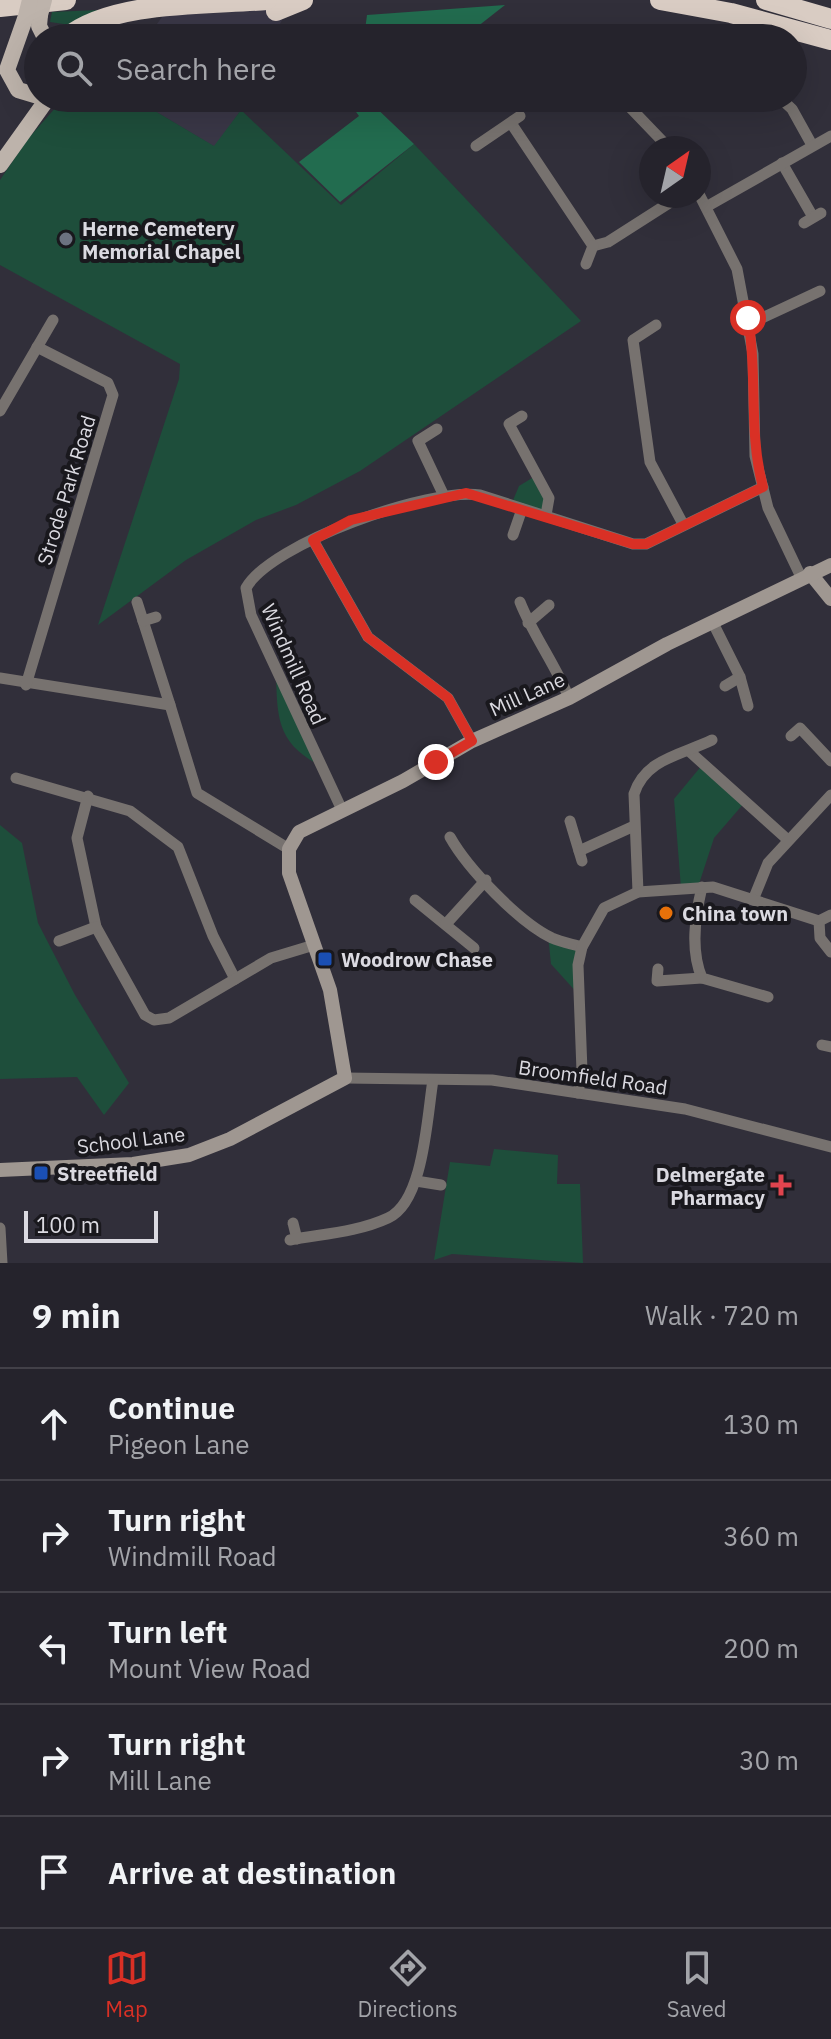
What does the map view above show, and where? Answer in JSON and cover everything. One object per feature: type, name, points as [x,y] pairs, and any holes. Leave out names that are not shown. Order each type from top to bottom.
[{"type":"highway","points":[[0,7],[66,0]]},
{"type":"highway","points":[[90,24],[125,12],[272,6],[303,0]]},
{"type":"highway","points":[[660,0],[776,24]]},
{"type":"highway","points":[[766,0],[831,19]]},
{"type":"highway","points":[[807,33],[831,40]]},
{"type":"main road","points":[[24,27],[8,55],[7,70],[24,90]]},
{"type":"main road","points":[[23,131],[24,112]]},
{"type":"main road","points":[[0,165],[37,112]]},
{"type":"street","points":[[0,82],[24,91]]},
{"type":"street","points":[[634,112],[657,136]]},
{"type":"street","points":[[794,112],[812,145]]},
{"type":"street","points":[[476,146],[516,120],[593,246]]},
{"type":"street","points":[[711,204],[831,136]]},
{"type":"street","points":[[782,163],[813,218]]},
{"type":"street","points":[[593,246],[608,242],[661,208]]},
{"type":"street","points":[[707,208],[729,249],[749,324],[753,354],[755,456],[777,531],[806,575],[831,599]]},
{"type":"street","points":[[586,264],[593,246]]},
{"type":"street","points":[[749,324],[820,291]]},
{"type":"street","points":[[0,411],[53,320]]},
{"type":"street","points":[[656,325],[633,340],[645,442],[650,462],[683,524]]},
{"type":"street","name":"Strode Park Road","points":[[26,685],[113,395],[108,383],[37,347]]},
{"type":"street","points":[[522,416],[509,424],[549,498],[546,515]]},
{"type":"street","points":[[437,429],[418,441],[444,496]]},
{"type":"street","name":"Windmill Road","points":[[342,810],[245,598],[251,579],[260,571],[351,520],[444,496],[466,493],[633,544],[646,544],[763,487]]},
{"type":"street","points":[[513,535],[522,509]]},
{"type":"street","points":[[313,540],[368,637],[448,698],[472,741]]},
{"type":"street","name":"Mill Lane","points":[[289,849],[308,825],[472,741],[569,698],[831,565]]},
{"type":"street","points":[[137,602],[197,793],[289,849],[289,873],[330,990],[345,1078]]},
{"type":"street","points":[[520,602],[528,623],[556,665],[569,698]]},
{"type":"street","points":[[528,623],[549,605]]},
{"type":"street","points":[[143,621],[156,617]]},
{"type":"street","points":[[713,623],[740,677],[748,706]]},
{"type":"street","points":[[725,686],[740,677]]},
{"type":"street","points":[[0,678],[26,685],[170,705]]},
{"type":"street","points":[[791,736],[800,728],[831,761]]},
{"type":"street","points":[[638,892],[634,794],[644,772],[712,740]]},
{"type":"street","points":[[689,751],[788,840]]},
{"type":"street","points":[[16,778],[88,796],[130,811],[178,847],[213,936],[235,979]]},
{"type":"street","points":[[753,900],[768,863],[831,795]]},
{"type":"street","points":[[88,796],[77,838],[96,927],[145,1015],[154,1020],[169,1018],[271,958],[314,945]]},
{"type":"street","points":[[570,821],[581,856],[634,826]]},
{"type":"street","points":[[450,837],[461,855],[539,930],[554,939],[582,947]]},
{"type":"street","points":[[446,924],[486,880]]},
{"type":"street","points":[[702,887],[696,929],[696,963],[702,978]]},
{"type":"street","points":[[578,1093],[582,1071],[578,965],[582,947],[604,908],[638,892],[702,887],[819,921],[831,915]]},
{"type":"street","points":[[415,900],[474,948]]},
{"type":"street","points":[[819,921],[820,938],[831,952]]},
{"type":"street","points":[[59,941],[96,927]]},
{"type":"street","points":[[658,969],[657,981],[702,978],[768,997]]},
{"type":"street","name":"Broomfield Road","points":[[345,1078],[391,1076],[492,1080],[685,1109],[831,1147]]},
{"type":"street","name":"School Lane","points":[[0,1170],[133,1164],[189,1155],[230,1139],[345,1078]]},
{"type":"street","points":[[293,1223],[294,1240],[391,1218],[408,1199],[416,1181],[433,1080]]},
{"type":"street","points":[[416,1181],[441,1185]]},
{"type":"street","points":[[0,1228],[2,1263]]},
{"type":"shaded area","points":[[264,8],[284,16],[280,24],[157,24],[165,13]]},
{"type":"shaded area","points":[[156,112],[240,112],[215,147]]},
{"type":"green space","points":[[505,5],[481,24],[366,24],[367,15]]},
{"type":"green space","points":[[99,10],[72,24],[50,22],[52,12]]},
{"type":"green space","points":[[52,112],[157,112],[214,146],[240,112],[243,112],[341,205],[414,144],[581,321],[360,471],[296,505],[256,520],[186,560],[98,625],[179,379],[180,364],[0,265],[0,180],[27,140]]},
{"type":"green space","points":[[356,112],[381,112],[414,144],[340,202],[299,162],[359,116]]},
{"type":"green space","points":[[537,475],[549,498],[546,515],[511,505],[519,486]]},
{"type":"green space","points":[[276,669],[321,766],[295,748],[287,738],[279,715]]},
{"type":"green space","points":[[703,764],[745,802],[714,838],[698,887],[681,888],[674,799]]},
{"type":"green space","points":[[0,825],[22,843],[38,923],[75,995],[129,1083],[104,1115],[77,1077],[0,1079]]},
{"type":"green space","points":[[548,935],[582,947],[579,995],[551,964]]},
{"type":"green space","points":[[494,1149],[558,1155],[557,1184],[580,1184],[583,1263],[452,1254],[434,1260],[450,1162],[490,1166]]},
{"type":"place","name":"Herne Cemetery Memorial Chapel","points":[[66,239]]},
{"type":"place","name":"China town","points":[[666,913]]},
{"type":"place","name":"Woodrow Chase","points":[[325,959]]},
{"type":"place","name":"Streetfield","points":[[41,1173]]},
{"type":"place","name":"Delmergate Pharmacy","points":[[781,1185]]},
{"type":"route","points":[[436,762],[472,741],[456,708],[448,698],[368,637],[313,540],[351,520],[466,493],[633,544],[646,544],[763,487],[755,456],[753,354],[748,318]]}]
